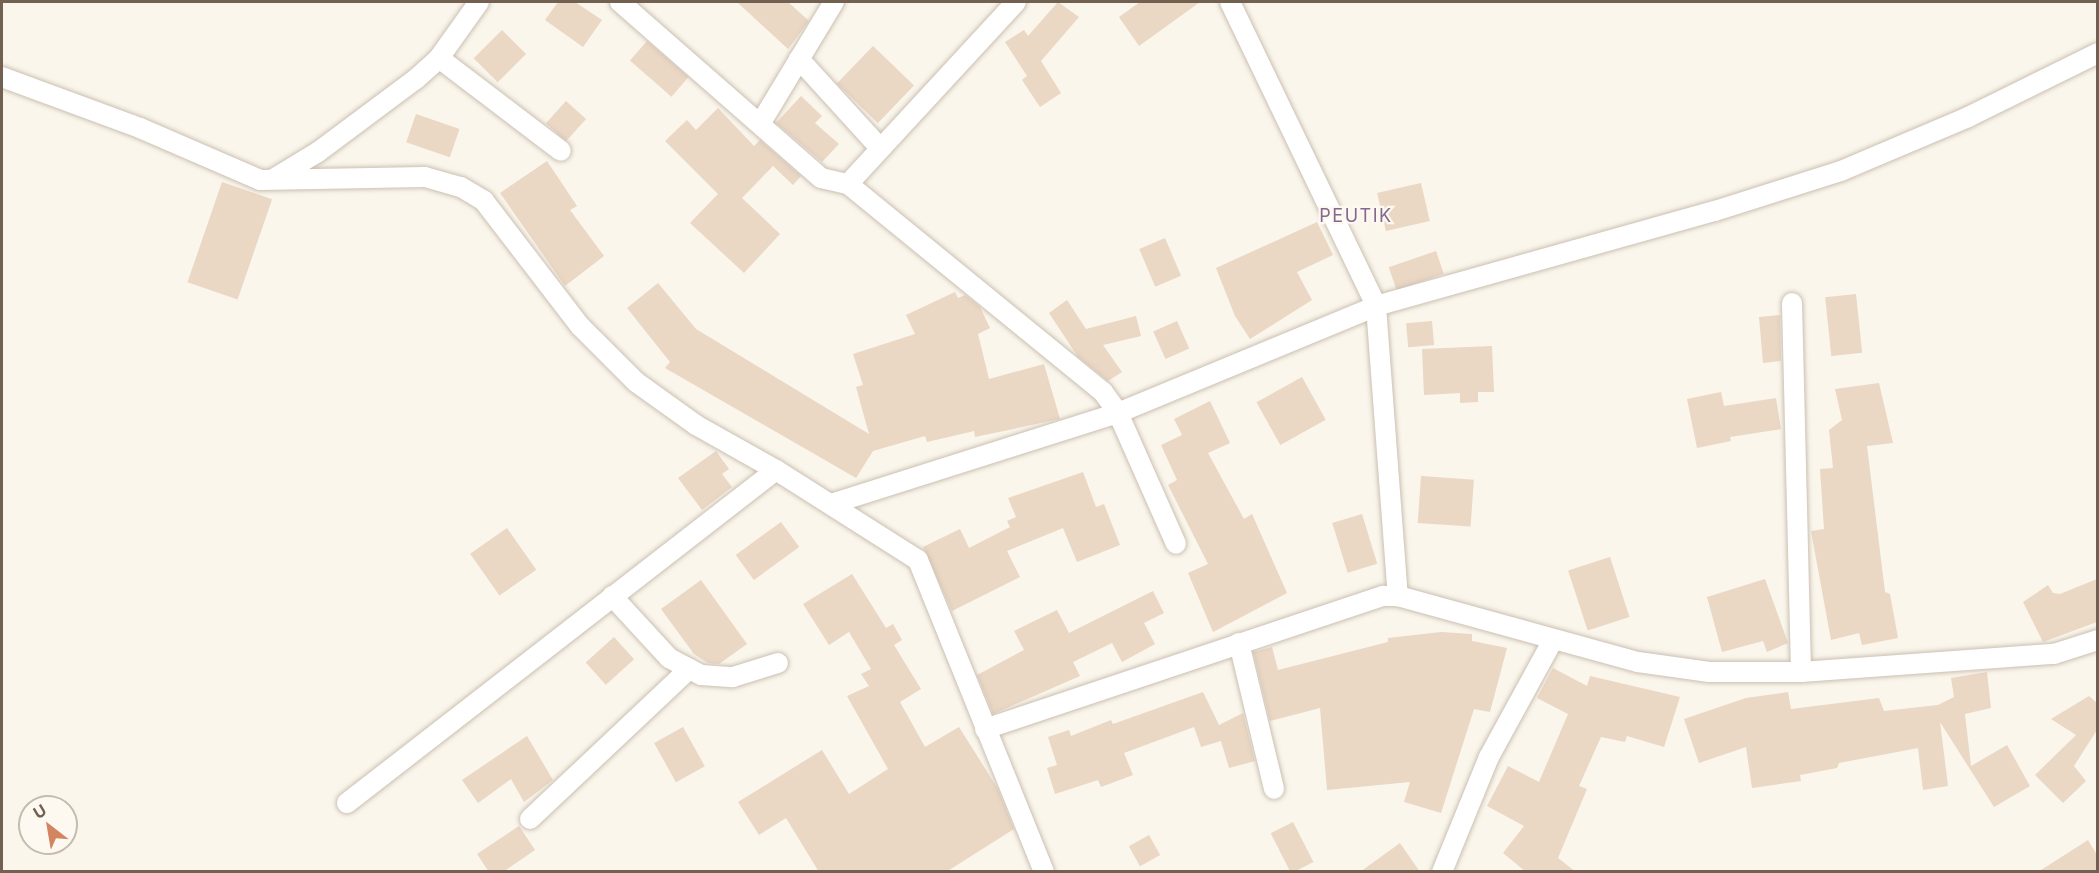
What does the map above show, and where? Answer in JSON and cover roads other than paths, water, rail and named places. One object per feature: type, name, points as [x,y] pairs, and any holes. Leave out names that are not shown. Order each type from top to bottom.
[{"type":"street","points":[[269,180],[365,118],[439,58],[479,2]]},
{"type":"street","points":[[620,2],[821,178],[848,184],[1103,392],[1118,413],[1176,544]]},
{"type":"street","points":[[760,124],[834,2]]},
{"type":"street","points":[[848,184],[1016,2]]},
{"type":"street","points":[[1230,2],[1376,306],[1398,597]]},
{"type":"street","points":[[831,504],[1118,413],[1376,306],[1715,211],[1841,171],[1968,117],[2097,53]]},
{"type":"street","points":[[439,58],[561,151]]},
{"type":"street","points":[[800,59],[880,148]]},
{"type":"street","points":[[2,77],[269,180],[410,176],[446,182],[471,191],[484,201],[580,326],[636,382],[696,425],[776,470],[918,560],[1044,872]]},
{"type":"street","points":[[1792,303],[1801,672]]},
{"type":"street","points":[[347,803],[776,470]]},
{"type":"street","points":[[612,596],[669,658],[689,669],[718,678],[733,677],[778,663]]},
{"type":"street","points":[[985,729],[1371,598],[1398,597],[1553,640],[1676,669],[1801,672],[2054,654],[2097,640]]},
{"type":"street","points":[[1442,872],[1489,758],[1553,640]]},
{"type":"street","points":[[1239,643],[1274,789]]},
{"type":"street","points":[[530,819],[689,669]]},
{"type":"district","name":"PEUTIK","points":[[1356,216]]}]
